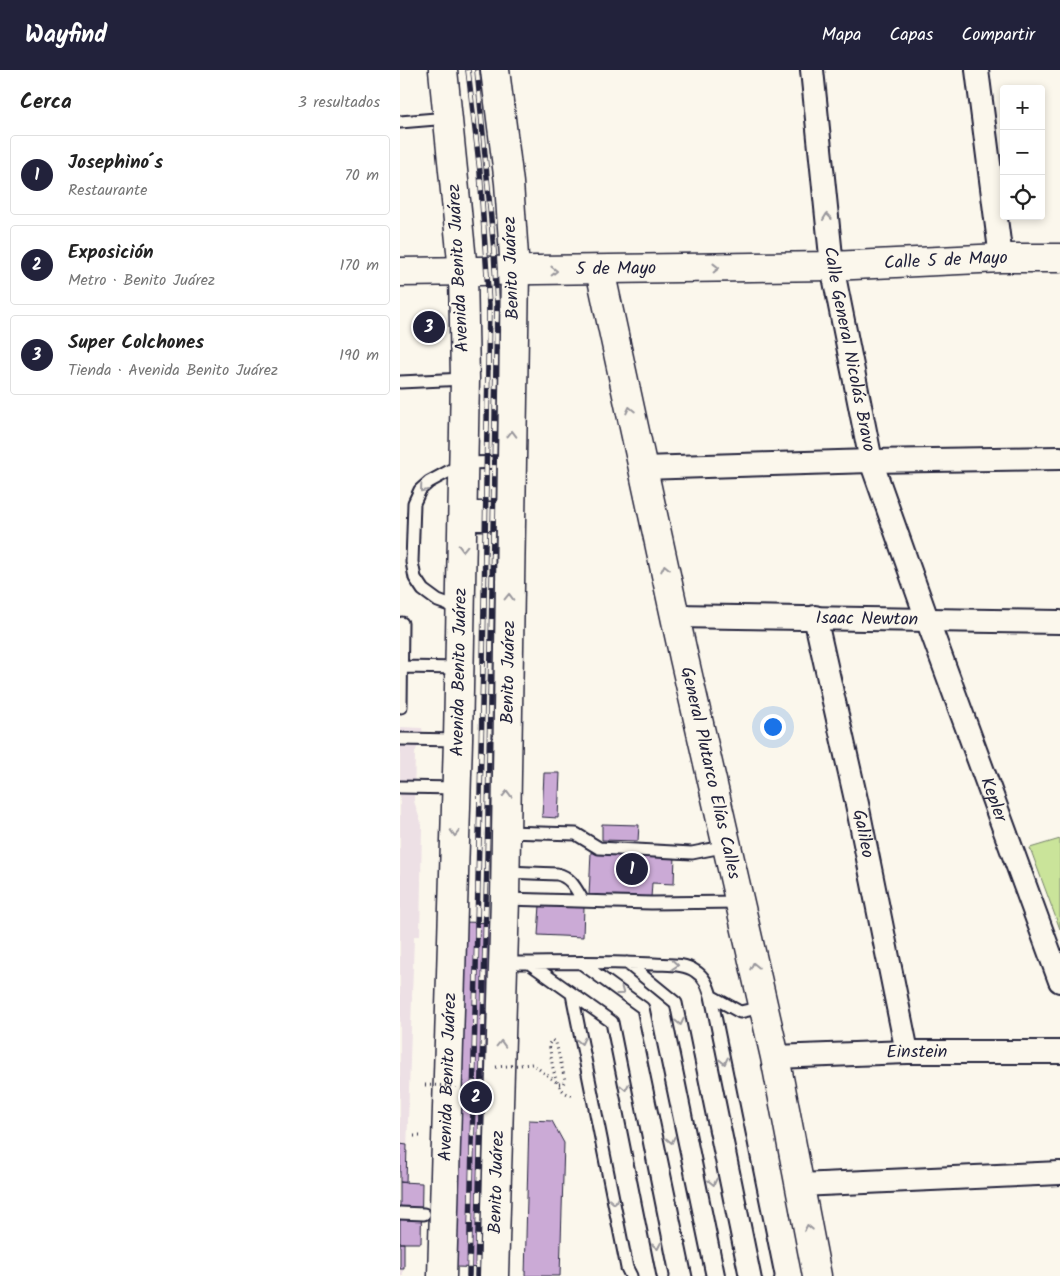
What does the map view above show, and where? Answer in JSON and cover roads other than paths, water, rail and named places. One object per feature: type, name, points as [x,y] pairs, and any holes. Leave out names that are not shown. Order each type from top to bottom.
[{"type":"main road","name":"Avenida Benito Juárez","points":[[442,1276],[443,1086],[458,740],[465,379],[463,272],[443,70]]},
{"type":"main road","name":"Benito Juárez","points":[[494,1276],[498,1080],[516,963],[505,900],[515,271],[509,184],[496,70]]},
{"type":"main road","name":"Calle 5 de Mayo","points":[[832,266],[1001,258],[1060,258]]},
{"type":"main road","name":"5 de Mayo","points":[[400,272],[832,266]]},
{"type":"main road","name":"General Plutarco Elías Calles","points":[[600,270],[675,616],[775,1057],[818,1276]]},
{"type":"main road","points":[[463,516],[510,516]]},
{"type":"main road","points":[[498,1080],[510,1165],[506,1276]]},
{"type":"main road","points":[[423,1276],[412,1213],[443,1086]]},
{"type":"main road","points":[[443,1086],[456,1147],[455,1276]]},
{"type":"street","name":"Calle General Nicolás Bravo","points":[[812,70],[832,266],[871,460],[927,619]]},
{"type":"street","points":[[977,70],[1001,258]]},
{"type":"street","points":[[643,468],[871,460],[1060,458]]},
{"type":"street","name":"Isaac Newton","points":[[675,616],[1060,622]]},
{"type":"street","name":"Galileo","points":[[815,617],[857,804],[907,1052]]},
{"type":"street","name":"Kepler","points":[[927,619],[1060,981]]},
{"type":"street","name":"Einstein","points":[[775,1057],[907,1052],[1060,1052]]},
{"type":"street","points":[[800,1185],[1060,1173]]},
{"type":"lane","points":[[400,122],[448,118]]},
{"type":"lane","points":[[400,382],[465,379]]},
{"type":"lane","points":[[461,610],[438,601],[423,590],[415,578],[412,562],[414,503],[420,490],[429,482],[464,463],[511,462]]},
{"type":"lane","points":[[401,707],[402,624]]},
{"type":"lane","points":[[402,667],[460,668]]},
{"type":"lane","points":[[400,739],[458,740]]},
{"type":"lane","points":[[400,787],[456,788]]},
{"type":"lane","points":[[506,832],[576,834],[599,848],[692,853],[727,846]]},
{"type":"lane","points":[[506,872],[564,876],[570,881],[583,901]]},
{"type":"lane","points":[[505,900],[650,904],[740,902]]},
{"type":"lane","points":[[516,963],[627,963],[685,966],[695,970],[703,977],[711,996],[768,1276]]},
{"type":"lane","points":[[516,963],[572,994],[612,1022],[663,1276]]},
{"type":"lane","points":[[581,963],[643,1008],[699,1276]]},
{"type":"lane","points":[[627,963],[676,1003],[732,1276]]},
{"type":"lane","points":[[572,994],[627,1268],[631,1276]]},
{"type":"lane","points":[[711,996],[740,1012],[763,1007]]},
{"type":"railway","points":[[468,70],[480,172],[489,305],[469,1276]]},
{"type":"railway","points":[[477,70],[494,251],[497,304],[488,818],[477,1276]]},
{"type":"place","name":"Super Colchones","points":[[429,327]]},
{"type":"place","name":"Josephino´s","points":[[632,869]]},
{"type":"place","name":"Exposición","points":[[476,1097]]}]
